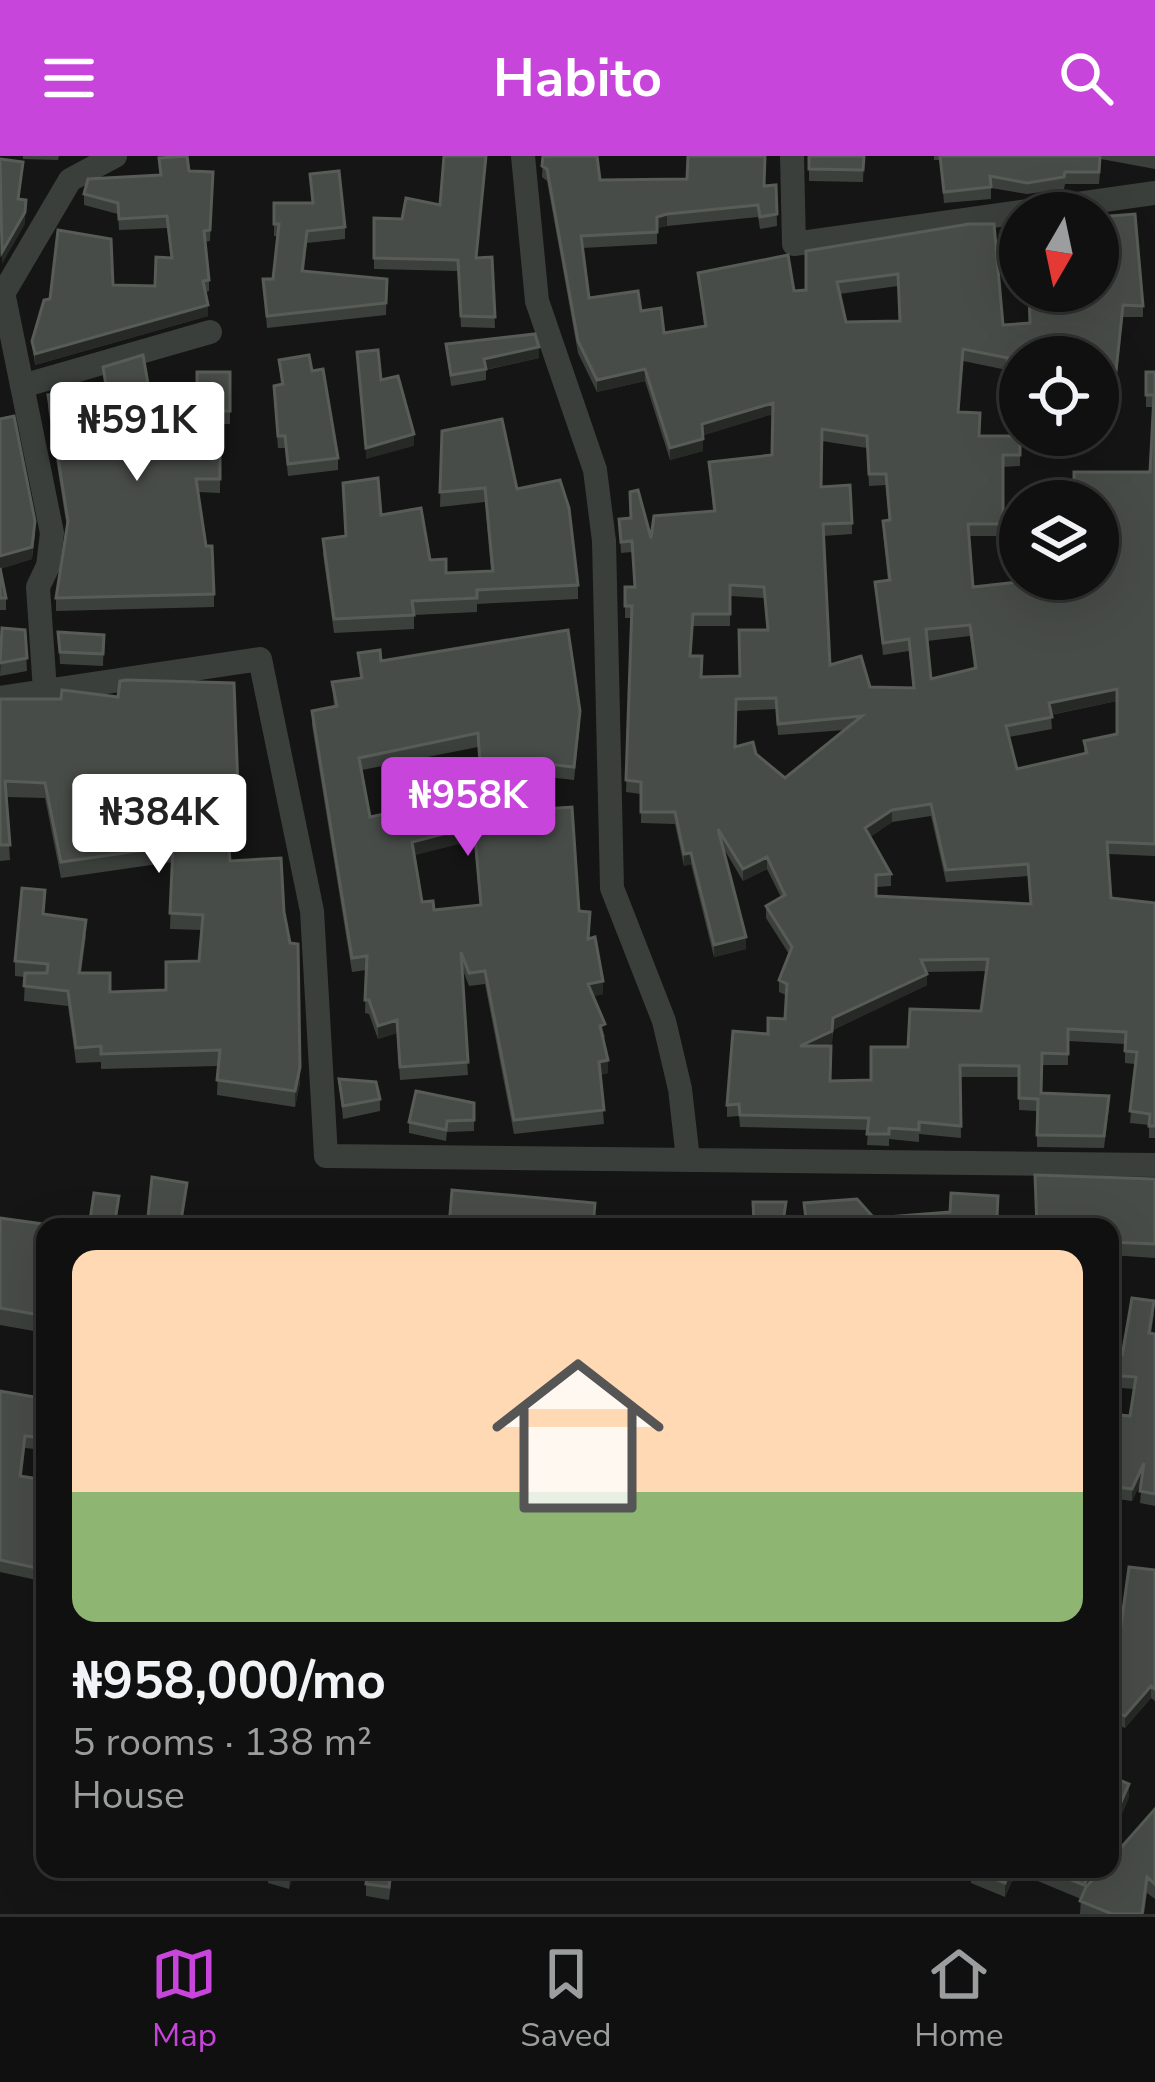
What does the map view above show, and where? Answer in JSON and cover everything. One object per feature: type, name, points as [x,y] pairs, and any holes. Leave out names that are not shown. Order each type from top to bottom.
[{"type":"street","points":[[45,692],[38,587],[48,566],[52,532],[2,298],[70,180],[115,156]]},
{"type":"street","points":[[523,156],[537,301],[595,470],[602,524],[612,888],[634,958],[664,1021],[680,1089],[688,1160]]},
{"type":"street","points":[[792,156],[794,244],[1155,193]]},
{"type":"street","points":[[22,386],[210,332]]},
{"type":"street","points":[[0,698],[260,658],[312,911],[326,1156],[1155,1165]]},
{"type":"building","points":[[187,156],[189,171],[213,172],[210,230],[204,231],[209,280],[203,281],[208,305],[35,354],[32,341],[44,300],[50,299],[58,230],[111,239],[113,285],[155,286],[156,257],[172,258],[167,216],[119,219],[118,203],[84,194],[88,179],[161,175],[159,158]]},
{"type":"building","points":[[444,156],[486,156],[476,258],[492,257],[495,317],[461,316],[458,260],[374,258],[374,218],[402,219],[406,198],[440,205]]},
{"type":"building","points":[[543,156],[597,156],[600,180],[687,179],[688,156],[765,156],[764,186],[776,185],[777,214],[760,217],[758,205],[667,214],[657,217],[657,232],[581,236],[589,298],[638,291],[641,311],[661,308],[664,333],[706,326],[698,273],[788,255],[794,291],[806,290],[806,251],[969,224],[994,224],[1003,325],[1030,323],[1030,312],[1119,312],[1119,215],[1135,214],[1143,306],[1123,305],[1119,343],[1119,336],[999,336],[999,356],[963,349],[958,412],[980,413],[979,436],[999,436],[999,456],[1003,456],[999,524],[968,524],[973,587],[999,584],[999,600],[1119,600],[1119,480],[1074,480],[1074,472],[1150,472],[1154,395],[1146,395],[1146,372],[1155,372],[1155,844],[1107,842],[1111,898],[1155,903],[1155,1126],[1149,1126],[1150,1114],[1130,1111],[1137,1052],[1125,1051],[1126,1032],[1068,1029],[1068,1054],[1042,1053],[1041,1093],[1109,1096],[1104,1136],[1037,1135],[1038,1099],[1019,1098],[1019,1066],[960,1065],[961,1126],[919,1122],[919,1130],[889,1128],[889,1134],[867,1134],[869,1118],[740,1115],[739,1104],[727,1105],[733,1031],[768,1034],[768,1018],[785,1019],[787,984],[779,980],[792,947],[766,906],[785,895],[767,857],[743,869],[718,829],[746,937],[714,945],[691,853],[684,854],[675,812],[641,812],[641,782],[626,780],[632,606],[625,606],[625,587],[635,587],[632,541],[621,542],[619,519],[631,518],[630,492],[638,490],[651,538],[654,516],[715,511],[709,462],[772,455],[773,403],[702,424],[703,439],[670,448],[645,369],[597,380],[578,341],[547,169],[542,166]],"holes":[[[898,274],[900,321],[846,322],[837,282]],[[822,429],[867,436],[869,474],[886,474],[890,520],[883,521],[890,580],[875,582],[883,643],[909,639],[914,688],[870,687],[861,656],[830,665],[823,524],[852,523],[850,485],[821,487]],[[730,585],[764,587],[768,630],[739,630],[740,676],[701,677],[702,656],[690,656],[693,614],[730,614]],[[970,625],[976,668],[931,679],[926,629]],[[1117,689],[1117,734],[1084,741],[1087,753],[1017,769],[1006,726],[1052,717],[1049,703]],[[776,698],[778,724],[862,716],[785,778],[756,754],[753,742],[735,747],[736,699]],[[931,804],[946,870],[1028,864],[1031,904],[876,896],[876,875],[891,874],[865,828],[892,810]],[[988,959],[981,1011],[910,1009],[908,1047],[871,1047],[871,1080],[830,1081],[831,1046],[800,1046],[832,1031],[833,1018],[927,974],[921,960]]]},
{"type":"building","points":[[809,156],[864,156],[863,170],[809,169]]},
{"type":"building","points":[[940,156],[1100,156],[1099,172],[1065,172],[1064,177],[1027,183],[990,176],[991,187],[944,192]]},
{"type":"building","points":[[0,159],[23,162],[18,199],[26,200],[25,212],[2,252]]},
{"type":"building","points":[[339,171],[345,227],[307,231],[302,271],[387,279],[386,303],[267,316],[263,279],[273,279],[279,224],[274,224],[274,203],[313,203],[310,174]]},
{"type":"building","points":[[535,334],[539,347],[484,359],[486,369],[451,375],[446,344]]},
{"type":"building","points":[[378,350],[381,380],[398,376],[414,434],[366,448],[357,352]]},
{"type":"building","points":[[143,355],[151,401],[197,388],[197,372],[230,372],[230,411],[220,411],[220,479],[196,479],[206,546],[212,546],[214,594],[56,598],[68,521],[48,395],[107,391],[103,367]]},
{"type":"building","points":[[309,355],[312,371],[323,369],[338,458],[288,464],[285,436],[278,436],[274,386],[283,384],[279,360]]},
{"type":"building","points":[[14,416],[35,521],[32,547],[0,556],[0,419]]},
{"type":"building","points":[[502,419],[517,489],[560,480],[569,508],[578,585],[477,590],[477,598],[412,601],[414,615],[334,619],[323,539],[346,536],[343,483],[378,478],[381,515],[421,508],[430,560],[446,559],[446,573],[493,571],[485,488],[440,492],[442,431]]},
{"type":"building","points":[[2,628],[25,630],[27,658],[0,663]]},
{"type":"building","points":[[568,630],[580,711],[574,767],[547,764],[544,809],[572,807],[579,911],[590,912],[588,939],[595,937],[603,981],[588,984],[605,1024],[600,1026],[608,1060],[599,1062],[604,1110],[514,1120],[485,971],[469,973],[461,952],[468,1062],[400,1067],[397,1020],[378,1026],[365,1000],[367,956],[352,958],[312,711],[337,706],[332,682],[362,678],[358,653],[380,650],[381,661]],"holes":[[[478,733],[482,794],[370,817],[359,758]],[[474,826],[481,905],[434,910],[433,901],[422,902],[412,842]]]},
{"type":"building","points":[[58,632],[104,635],[103,654],[60,652]]},
{"type":"building","points":[[120,681],[234,683],[238,788],[117,787],[124,827],[226,811],[230,861],[281,858],[290,943],[298,944],[300,1067],[295,1091],[217,1080],[220,1050],[101,1054],[101,1046],[76,1048],[68,991],[24,986],[25,973],[47,973],[48,964],[15,961],[22,888],[45,890],[43,914],[86,920],[79,973],[110,973],[110,992],[166,990],[166,962],[199,961],[203,915],[170,913],[173,846],[61,862],[45,783],[5,781],[10,845],[0,845],[0,699],[61,699],[62,690],[118,697]]},
{"type":"building","points":[[339,1079],[376,1082],[380,1099],[343,1106]]},
{"type":"building","points":[[416,1091],[474,1103],[474,1120],[447,1121],[446,1130],[409,1122]]},
{"type":"building","points":[[1035,1175],[1155,1179],[1155,1244],[1119,1242],[1119,1218],[1037,1218]]},
{"type":"building","points":[[152,1177],[187,1183],[181,1218],[148,1218]]},
{"type":"building","points":[[452,1190],[595,1203],[594,1218],[450,1218]]},
{"type":"building","points":[[94,1193],[119,1196],[115,1218],[90,1218]]},
{"type":"building","points":[[951,1193],[998,1196],[997,1217],[874,1218],[950,1212]]},
{"type":"building","points":[[857,1199],[874,1218],[806,1218],[804,1203]]},
{"type":"building","points":[[753,1202],[786,1202],[784,1218],[754,1218]]},
{"type":"building","points":[[0,1218],[36,1223],[36,1314],[0,1308]]},
{"type":"building","points":[[1132,1298],[1154,1301],[1149,1333],[1155,1334],[1155,1494],[1140,1491],[1144,1463],[1132,1489],[1119,1487],[1119,1415],[1130,1416],[1136,1377],[1119,1376],[1119,1346],[1122,1356]]},
{"type":"building","points":[[0,1391],[36,1397],[36,1437],[25,1436],[20,1476],[36,1479],[36,1568],[0,1560]]},
{"type":"building","points":[[1129,1567],[1155,1570],[1155,1689],[1151,1686],[1125,1716],[1119,1713],[1120,1633]]},
{"type":"building","points":[[1119,1780],[1129,1784],[1119,1807]]},
{"type":"building","points":[[1155,1809],[1155,1884],[1147,1877],[1142,1914],[1112,1914],[1080,1901],[1094,1878],[1119,1878],[1119,1850]]},
{"type":"building","points":[[367,1878],[390,1878],[389,1887],[366,1884]]}]
